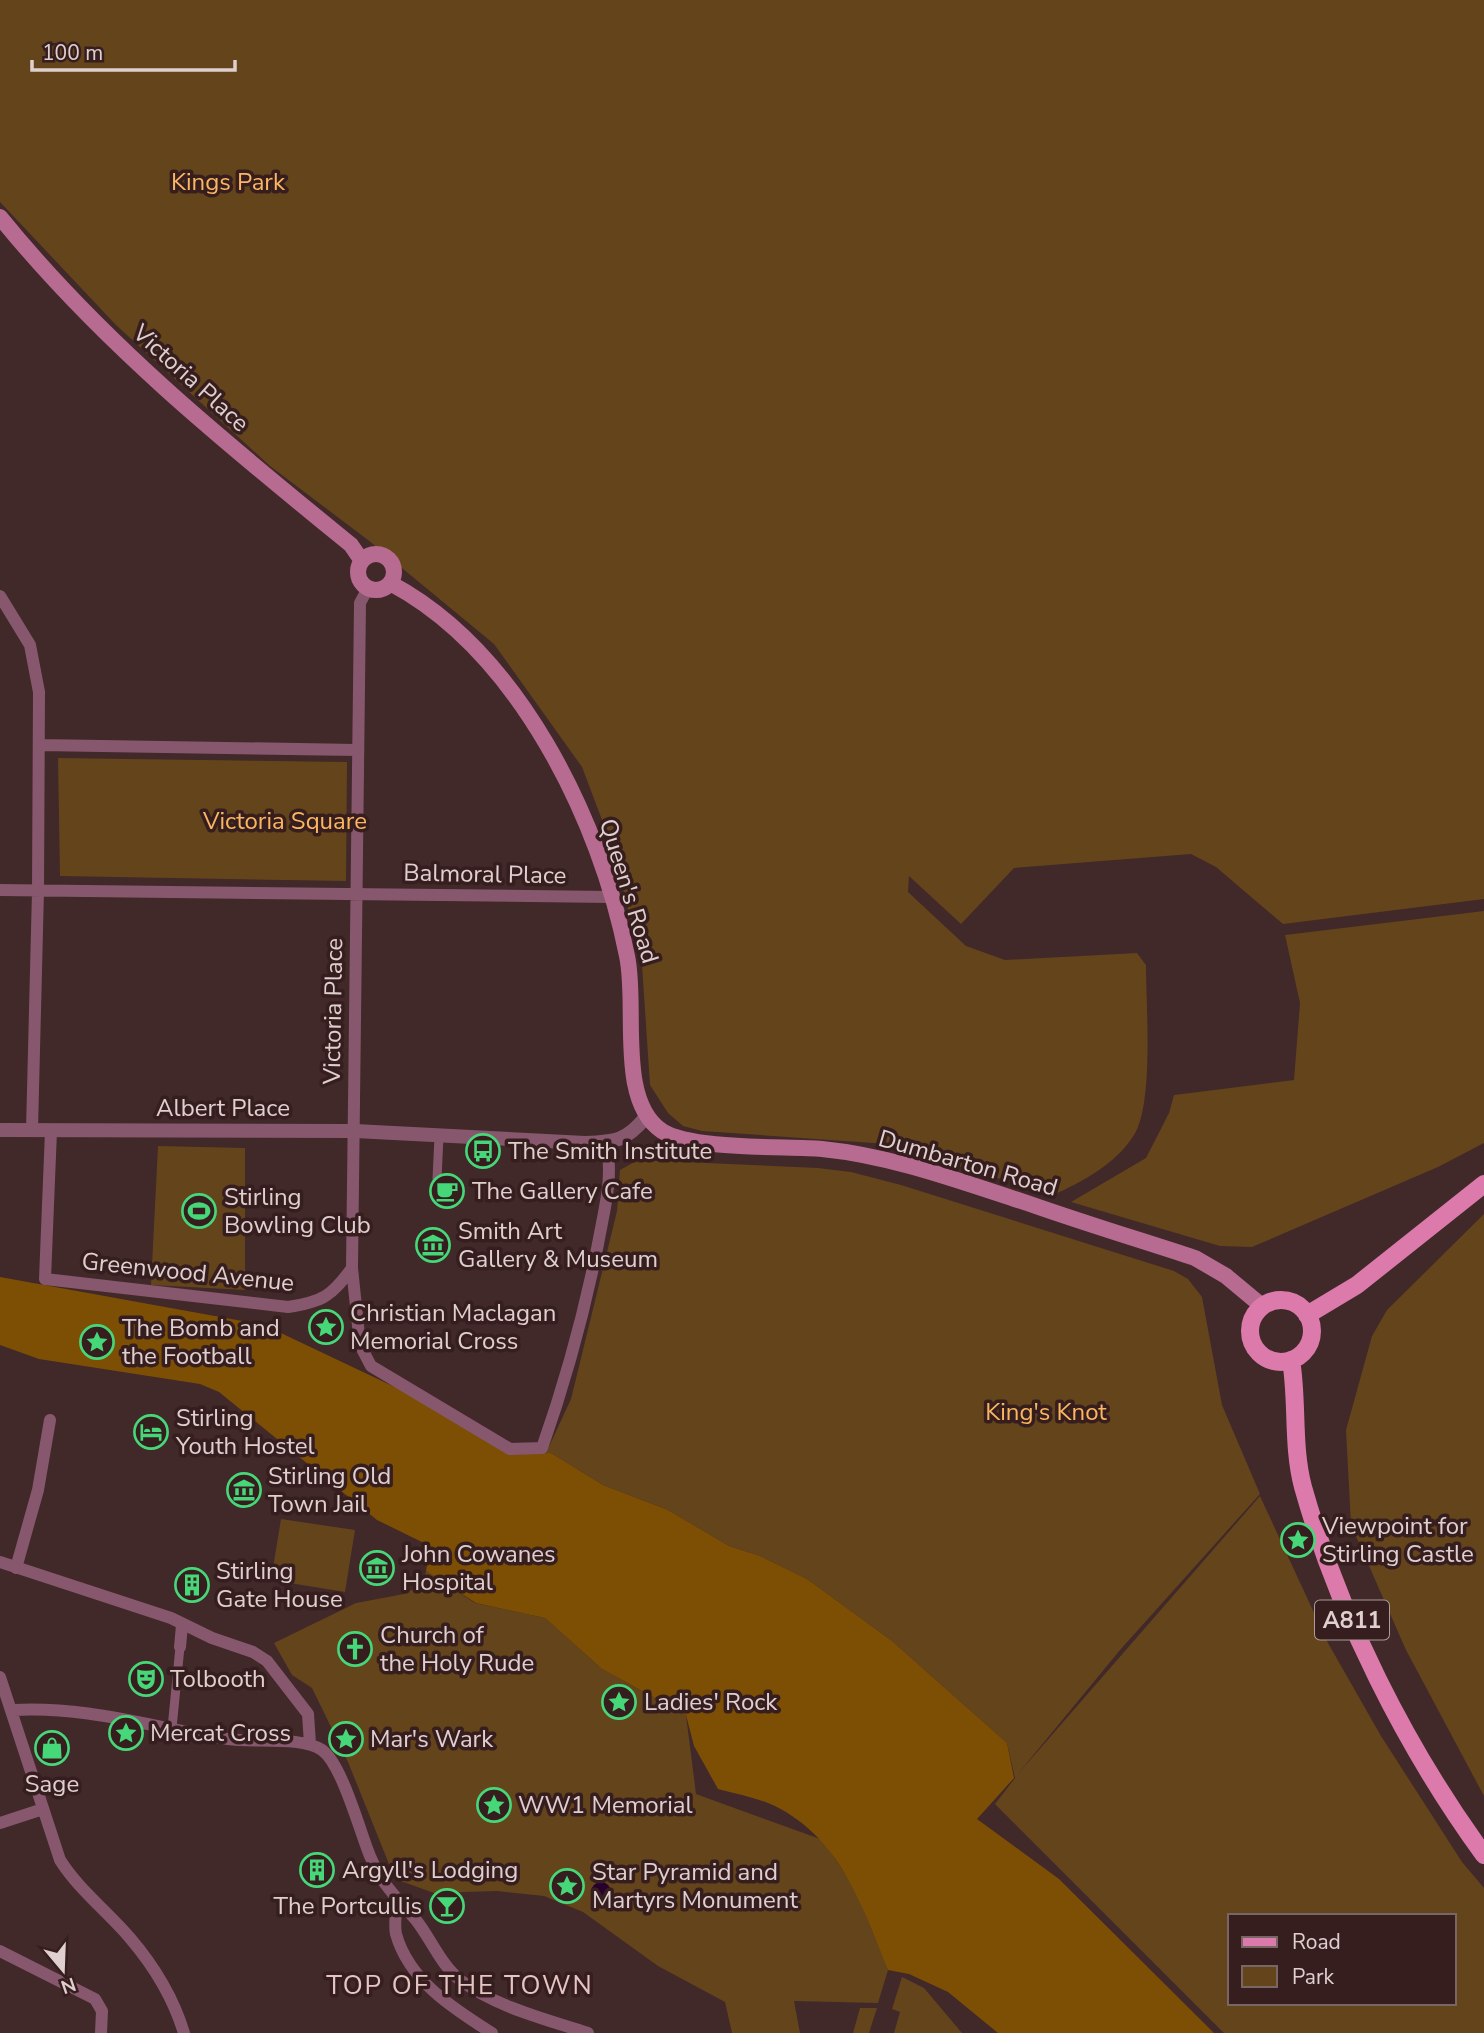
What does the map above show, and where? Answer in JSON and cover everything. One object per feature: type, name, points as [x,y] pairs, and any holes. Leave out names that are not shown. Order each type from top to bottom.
[{"type":"main road","name":"Victoria Place","points":[[0,217],[137,363],[198,418],[351,545],[362,561]]},
{"type":"main road","points":[[371,554],[388,557],[394,567],[390,583],[380,589],[368,588],[359,576],[362,561],[371,554]]},
{"type":"main road","name":"Queen's Road","points":[[390,583],[420,599],[468,641],[516,700],[543,737],[591,833],[611,897],[632,981],[634,1084],[646,1117]]},
{"type":"main road","name":"Dumbarton Road","points":[[646,1117],[663,1132],[689,1140],[823,1149],[958,1180],[1195,1258],[1226,1276],[1262,1306]]},
{"type":"main road","points":[[1307,1315],[1357,1285],[1484,1184]]},
{"type":"main road","points":[[1282,1300],[1292,1302],[1307,1315],[1312,1332],[1310,1342],[1299,1356],[1291,1360],[1270,1359],[1254,1346],[1250,1329],[1256,1312],[1262,1306],[1282,1300]]},
{"type":"main road","name":"A811","points":[[1291,1360],[1296,1388],[1297,1450],[1303,1486],[1340,1591],[1392,1705],[1434,1779],[1484,1855]]},
{"type":"street","points":[[0,890],[357,892],[360,603],[368,588]]},
{"type":"street","points":[[0,596],[30,646],[39,692],[38,891],[32,1130]]},
{"type":"street","points":[[40,746],[357,750]]},
{"type":"street","name":"Balmoral Place","points":[[357,892],[611,897]]},
{"type":"street","name":"Victoria Place","points":[[352,1268],[357,892]]},
{"type":"street","name":"Albert Place","points":[[0,1130],[355,1131],[606,1143],[631,1135],[646,1117]]},
{"type":"street","name":"Greenwood Avenue","points":[[51,1131],[45,1279],[288,1307],[320,1302],[340,1285],[352,1268]]},
{"type":"street","points":[[437,1179],[439,1136]]},
{"type":"street","points":[[352,1268],[360,1345],[370,1366],[510,1449],[542,1448],[572,1359],[586,1306],[610,1181],[606,1143]]},
{"type":"street","points":[[16,1568],[38,1490],[50,1420]]},
{"type":"street","points":[[0,1562],[171,1618],[253,1652],[267,1661],[308,1714],[310,1744]]},
{"type":"street","points":[[172,1728],[183,1625]]},
{"type":"street","points":[[0,1677],[60,1860],[69,1875],[130,1937],[149,1962],[165,1986],[184,2033]]},
{"type":"street","points":[[12,1710],[55,1708],[229,1739],[310,1744],[325,1751],[354,1810],[370,1856],[397,1902],[419,1924],[445,1964],[460,1980],[524,2011],[588,2033]]},
{"type":"street","points":[[0,1823],[43,1809]]},
{"type":"street","points":[[397,1902],[396,1933],[410,1964],[429,1989],[458,2012],[492,2033]]},
{"type":"street","points":[[0,1951],[86,1991],[102,2011],[101,2033]]},
{"type":"green space","name":"Kings Park","points":[[0,0],[1484,0],[1484,899],[1283,924],[1216,867],[1191,854],[1014,868],[961,924],[909,876],[908,892],[966,946],[1005,960],[1137,953],[1146,965],[1147,1078],[1144,1101],[1134,1135],[1118,1155],[1098,1171],[1053,1195],[887,1144],[702,1131],[683,1126],[668,1113],[650,1085],[642,965],[613,849],[582,767],[494,644],[368,540],[270,466],[116,325],[0,202]]},
{"type":"green space","name":"Victoria Square","points":[[58,758],[347,762],[346,881],[60,876]]},
{"type":"green space","points":[[1484,911],[1484,1143],[1438,1167],[1252,1247],[1220,1246],[1071,1202],[1146,1158],[1169,1113],[1174,1095],[1294,1080],[1300,1003],[1285,935]]},
{"type":"green space","points":[[158,1146],[245,1148],[245,1290],[151,1285]]},
{"type":"green space","name":"King's Knot","points":[[638,1160],[818,1168],[851,1172],[901,1185],[1174,1271],[1188,1279],[1202,1297],[1222,1405],[1260,1494],[1120,1650],[1017,1775],[1260,1496],[1328,1643],[1381,1736],[1462,1862],[1484,1888],[1484,2033],[1224,2033],[995,1804],[1015,1778],[1007,1743],[892,1641],[807,1579],[760,1556],[729,1546],[668,1510],[603,1485],[551,1453],[546,1453],[571,1399],[617,1211],[620,1170]]},
{"type":"green space","points":[[1484,1214],[1484,1796],[1406,1650],[1351,1525],[1346,1430],[1372,1336],[1387,1310]]},
{"type":"green space","points":[[281,1519],[355,1530],[345,1592],[271,1580]]},
{"type":"green space","points":[[426,1571],[475,1603],[545,1618],[602,1669],[686,1715],[696,1794],[823,1840],[856,1891],[888,1970],[878,2003],[794,2001],[800,2033],[732,2033],[725,2002],[658,1966],[583,1912],[544,1896],[497,1891],[434,1893],[395,1879],[348,1762],[312,1688],[292,1675],[274,1643],[356,1603],[404,1594],[423,1584]]},
{"type":"green space","points":[[902,1977],[924,1988],[962,2033],[894,2033],[900,2012],[892,2009]]},
{"type":"green space","points":[[860,2008],[877,2008],[869,2033],[853,2033]]},
{"type":"shaded area","points":[[0,1277],[264,1325],[401,1390],[512,1454],[551,1453],[603,1485],[668,1510],[729,1546],[760,1556],[807,1579],[892,1641],[1007,1743],[1014,1778],[977,1819],[1059,1879],[1214,2033],[998,2033],[948,1992],[909,1974],[888,1970],[858,1899],[833,1856],[798,1820],[775,1806],[718,1789],[694,1746],[686,1715],[602,1669],[545,1618],[476,1603],[426,1571],[430,1546],[377,1520],[219,1392],[200,1384],[39,1359],[0,1345]]},
{"type":"shaded area","points":[[601,1882],[608,1885],[611,1892],[608,1899],[601,1902],[594,1899],[591,1892],[594,1885]]},
{"type":"place","name":"The Smith Institute","points":[[483,1151]]},
{"type":"place","name":"The Gallery Cafe","points":[[447,1191]]},
{"type":"place","name":"Stirling Bowling Club","points":[[199,1211]]},
{"type":"place","name":"Smith Art Gallery & Museum","points":[[433,1245]]},
{"type":"place","name":"Christian Maclagan Memorial Cross","points":[[326,1327]]},
{"type":"place","name":"The Bomb and the Football","points":[[97,1342]]},
{"type":"place","name":"Stirling Youth Hostel","points":[[151,1432]]},
{"type":"place","name":"Stirling Old Town Jail","points":[[244,1490]]},
{"type":"place","name":"Viewpoint for Stirling Castle","points":[[1298,1540]]},
{"type":"place","name":"John Cowanes Hospital","points":[[377,1568]]},
{"type":"place","name":"Stirling Gate House","points":[[192,1585]]},
{"type":"place","name":"Church of the Holy Rude","points":[[355,1649]]},
{"type":"place","name":"Tolbooth","points":[[146,1679]]},
{"type":"place","name":"Ladies' Rock","points":[[619,1702]]},
{"type":"place","name":"Mercat Cross","points":[[126,1733]]},
{"type":"place","name":"Mar's Wark","points":[[346,1739]]},
{"type":"place","name":"Sage","points":[[52,1748]]},
{"type":"place","name":"WW1 Memorial","points":[[494,1805]]},
{"type":"place","name":"Argyll's Lodging","points":[[317,1870]]},
{"type":"place","name":"Star Pyramid and Martyrs Monument","points":[[567,1886]]},
{"type":"place","name":"The Portcullis","points":[[447,1906]]},
{"type":"district","name":"TOP OF THE TOWN","points":[[460,1985]]}]
